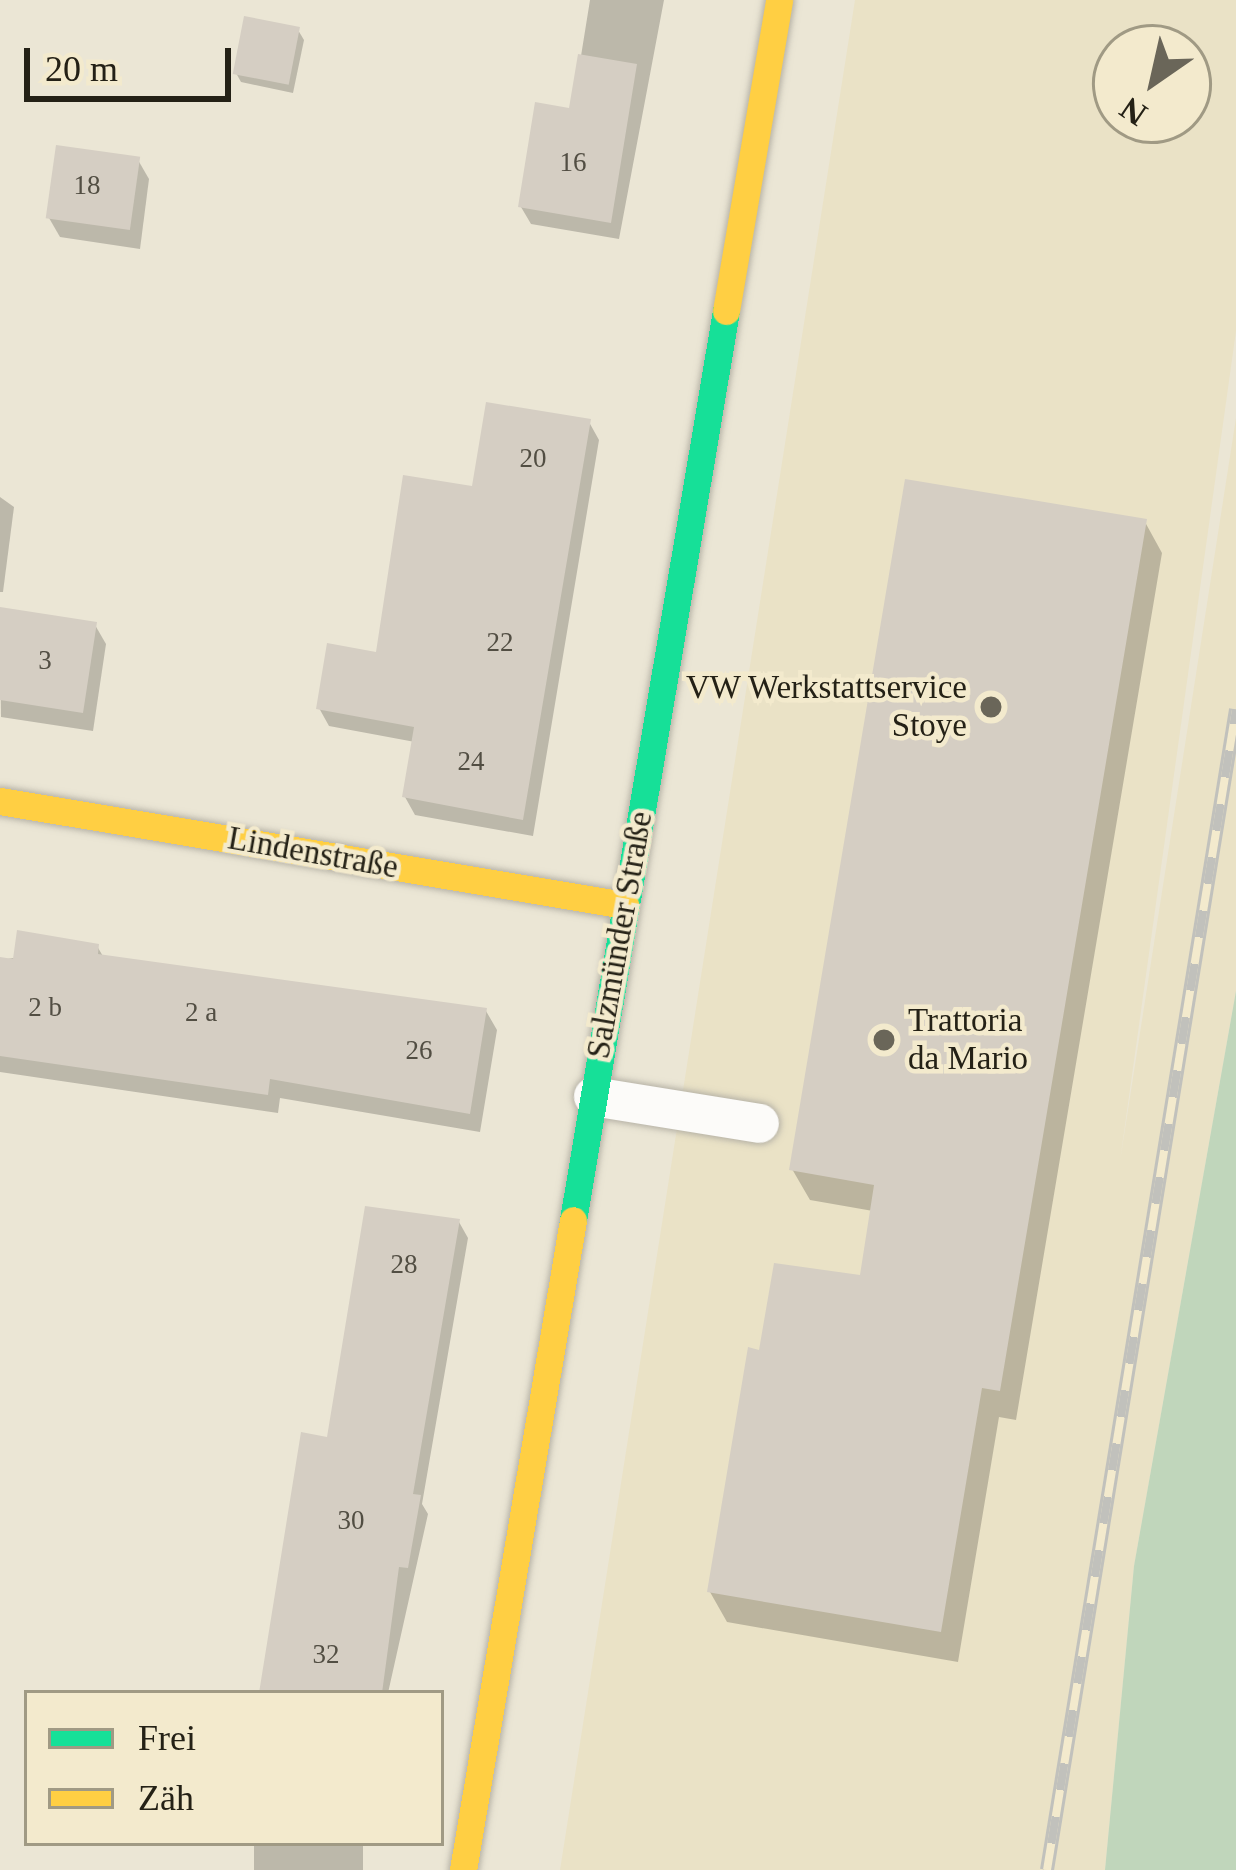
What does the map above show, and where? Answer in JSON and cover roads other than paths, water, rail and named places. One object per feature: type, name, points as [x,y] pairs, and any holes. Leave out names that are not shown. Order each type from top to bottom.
[{"type":"main road","name":"Salzmünder Straße","points":[[463,1870],[779,0]]},
{"type":"main road","name":"Lindenstraße","points":[[0,801],[626,905]]},
{"type":"lane","points":[[593,1096],[759,1123]]},
{"type":"railway","points":[[1047,1870],[1236,709]]},
{"type":"place","name":"VW Werkstattservice Stoye","points":[[991,707]]},
{"type":"place","name":"Trattoria da Mario","points":[[884,1040]]}]
